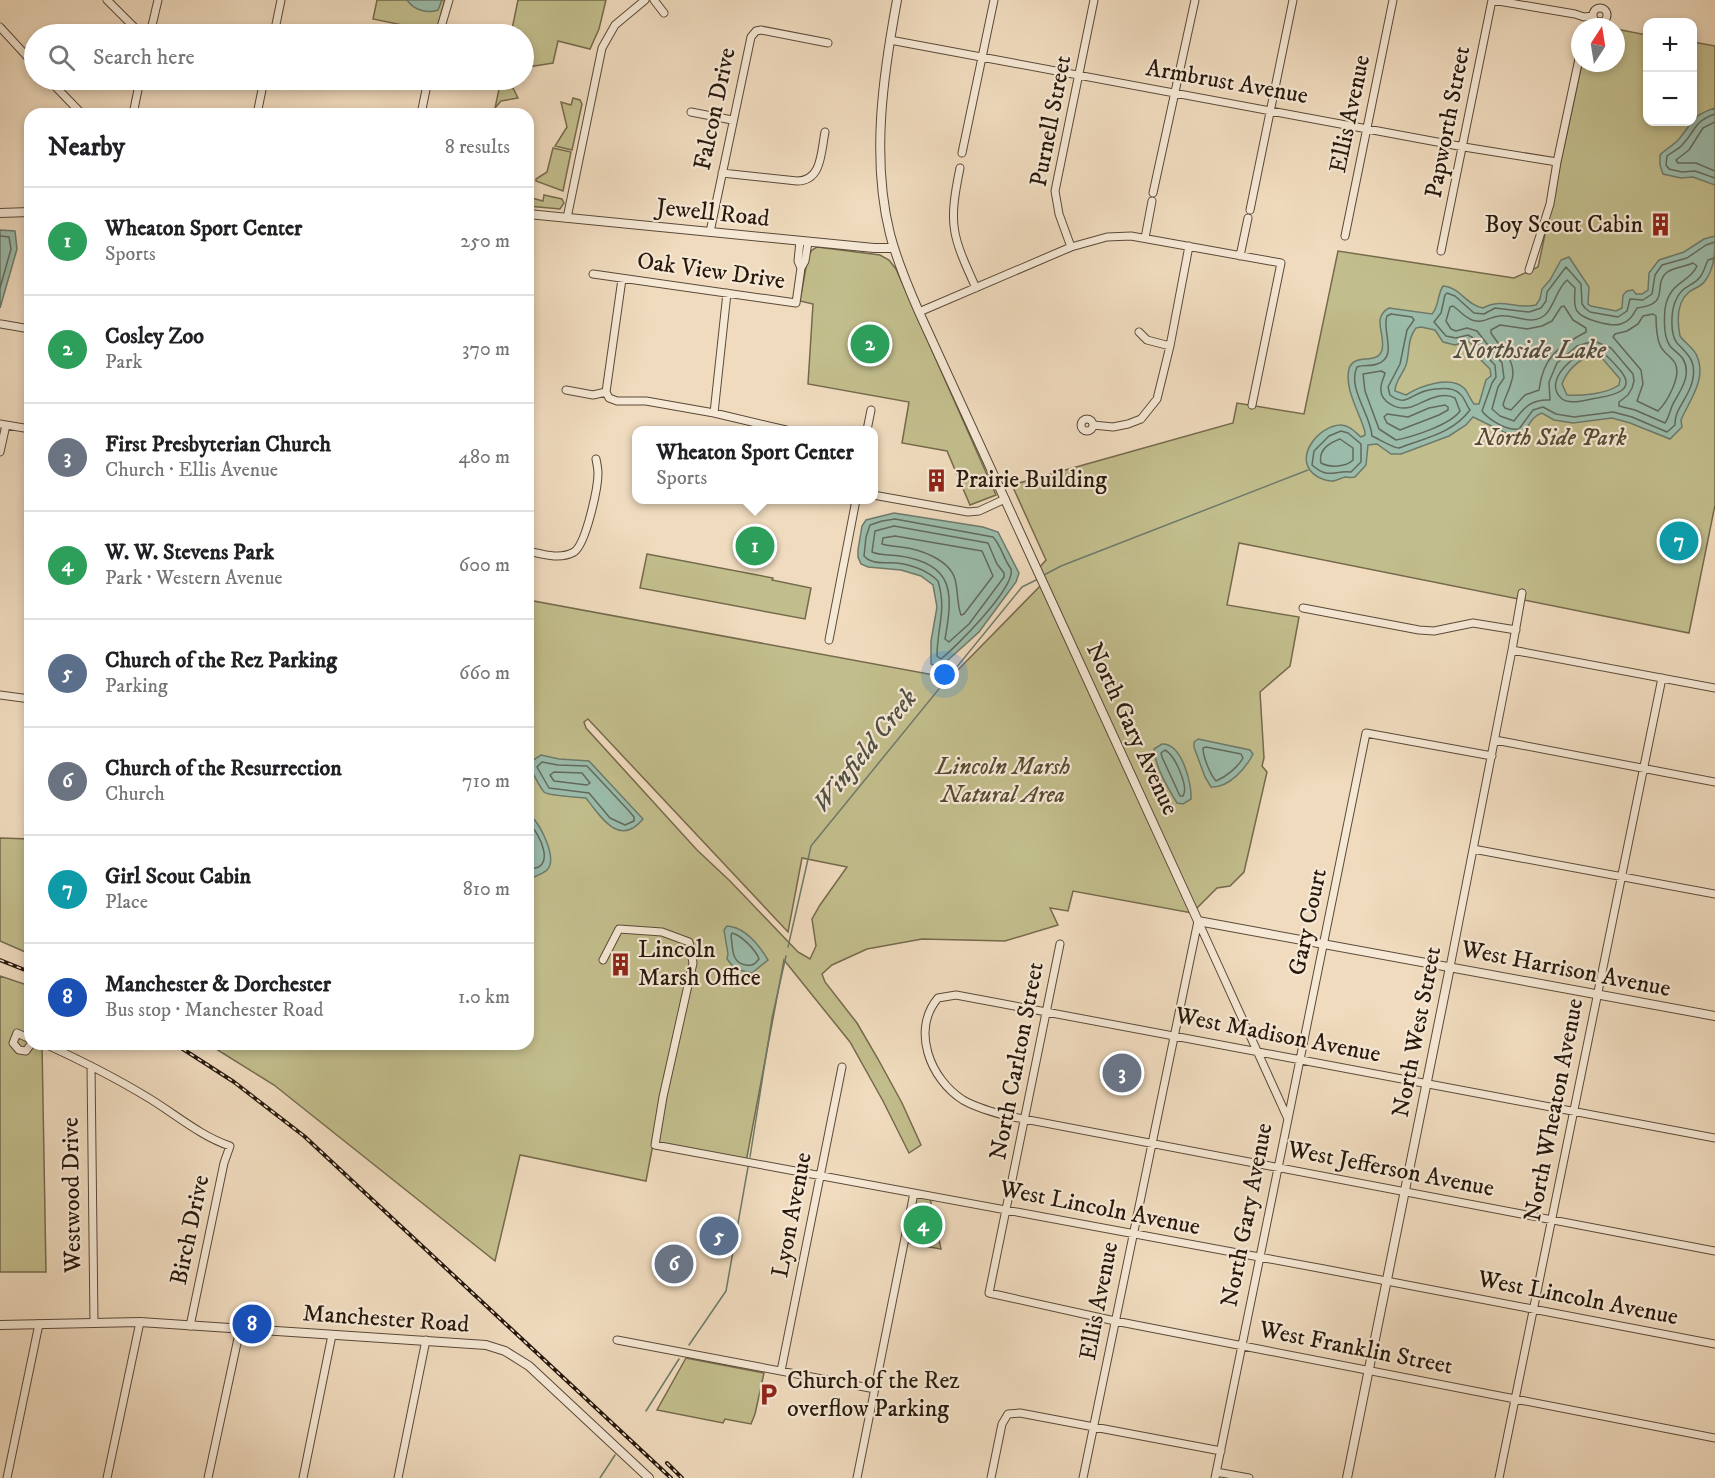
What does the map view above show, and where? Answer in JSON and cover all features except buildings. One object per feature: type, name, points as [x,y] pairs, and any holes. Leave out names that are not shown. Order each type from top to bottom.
[{"type":"street","points":[[108,0],[131,24]]},
{"type":"street","points":[[152,24],[158,0]]},
{"type":"street","points":[[275,24],[281,0]]},
{"type":"street","points":[[442,24],[449,0]]},
{"type":"street","points":[[567,218],[602,48],[611,30],[623,16],[645,0]]},
{"type":"street","points":[[654,0],[664,12]]},
{"type":"street","name":"North Gary Avenue","points":[[897,0],[890,40],[880,163],[884,205],[894,248],[919,312],[1288,1119],[1216,1475]]},
{"type":"street","points":[[962,153],[994,0]]},
{"type":"street","name":"Purnell Street","points":[[1071,247],[1057,207],[1055,191],[1094,0]]},
{"type":"street","points":[[1154,193],[1195,0]]},
{"type":"street","points":[[1251,210],[1293,0]]},
{"type":"street","name":"Ellis Avenue","points":[[1345,236],[1393,0]]},
{"type":"street","points":[[1492,0],[1584,17],[1593,16]]},
{"type":"street","name":"Papworth Street","points":[[1441,250],[1464,147],[1492,0]]},
{"type":"street","points":[[0,27],[24,53]]},
{"type":"street","name":"Falcon Drive","points":[[710,232],[749,40],[756,32],[767,31],[828,43]]},
{"type":"street","name":"Armbrust Avenue","points":[[890,40],[1464,147],[1557,162]]},
{"type":"street","points":[[1529,270],[1550,204],[1576,72]]},
{"type":"street","points":[[59,90],[76,108]]},
{"type":"street","points":[[134,108],[138,90]]},
{"type":"street","points":[[258,108],[262,90]]},
{"type":"street","points":[[422,108],[426,90]]},
{"type":"street","points":[[691,112],[732,120]]},
{"type":"street","points":[[722,173],[797,181],[807,180],[814,176],[817,169],[825,132]]},
{"type":"street","points":[[960,168],[952,207],[953,232],[976,288]]},
{"type":"street","points":[[1145,238],[1152,201]]},
{"type":"street","points":[[0,213],[24,212]]},
{"type":"street","name":"Jewell Road","points":[[534,215],[874,248],[894,248]]},
{"type":"street","points":[[1240,256],[1248,218]]},
{"type":"street","points":[[919,312],[1071,247],[1107,237],[1145,238],[1281,263],[1252,405]]},
{"type":"street","name":"Oak View Drive","points":[[593,274],[796,303],[801,268],[806,261],[804,241]]},
{"type":"street","points":[[1093,425],[1122,426],[1141,419],[1159,394],[1189,246]]},
{"type":"street","points":[[622,279],[606,392],[609,398],[617,401],[646,401],[714,412],[759,426]]},
{"type":"street","points":[[714,412],[727,293]]},
{"type":"street","points":[[1,324],[24,327]]},
{"type":"street","points":[[1139,332],[1147,340],[1170,346]]},
{"type":"street","points":[[566,390],[593,395],[606,392]]},
{"type":"street","points":[[868,426],[872,410]]},
{"type":"street","points":[[0,452],[3,425],[24,428]]},
{"type":"street","points":[[534,552],[560,556],[574,552],[581,544],[586,535],[597,479],[596,459]]},
{"type":"street","points":[[878,496],[968,512],[980,511],[1005,499]]},
{"type":"street","points":[[829,640],[855,504]]},
{"type":"street","name":"North West Street","points":[[1347,1478],[1495,741],[1522,593]]},
{"type":"street","points":[[1303,608],[1419,630],[1434,631],[1473,623],[1516,630]]},
{"type":"street","points":[[1512,650],[1715,688]]},
{"type":"street","name":"North Wheaton Avenue","points":[[1499,1478],[1662,678]]},
{"type":"street","points":[[0,695],[24,698]]},
{"type":"street","name":"Gary Court","points":[[1288,1119],[1366,733],[1492,756]]},
{"type":"street","points":[[1495,741],[1715,782]]},
{"type":"street","points":[[1473,849],[1715,894]]},
{"type":"street","name":"Ellis Avenue","points":[[1083,1478],[1198,921]]},
{"type":"street","name":"West Harrison Avenue","points":[[1198,921],[1715,1016]]},
{"type":"street","name":"West Lincoln Avenue","points":[[603,960],[619,929],[662,932],[689,942],[693,963],[663,1097],[655,1146],[1534,1308],[1715,1344]]},
{"type":"street","name":"North Carlton Street","points":[[989,1293],[1060,944]]},
{"type":"street","name":"West Madison Avenue","points":[[1024,1120],[982,1109],[963,1100],[938,1076],[927,1051],[925,1032],[931,1006],[938,998],[950,994],[1715,1138]]},
{"type":"street","points":[[24,1036],[17,1033],[13,1043],[19,1050],[27,1050]]},
{"type":"street","points":[[58,1050],[91,1066]]},
{"type":"street","name":"Birch Drive","points":[[91,1066],[146,1096],[215,1141],[230,1146],[224,1163],[190,1326]]},
{"type":"street","name":"Westwood Drive","points":[[91,1066],[94,1323]]},
{"type":"street","name":"Lyon Avenue","points":[[780,1371],[842,1066]]},
{"type":"street","name":"West Jefferson Avenue","points":[[1024,1120],[1715,1251]]},
{"type":"street","points":[[857,1478],[914,1193]]},
{"type":"street","name":"West Franklin Street","points":[[989,1293],[1115,1321],[1715,1438]]},
{"type":"street","points":[[107,1478],[140,1322]]},
{"type":"street","name":"Manchester Road","points":[[0,1325],[140,1322],[486,1345],[505,1351],[537,1372],[649,1478]]},
{"type":"street","points":[[7,1478],[39,1324]]},
{"type":"street","points":[[208,1478],[240,1329]]},
{"type":"street","points":[[303,1478],[332,1335]]},
{"type":"street","points":[[398,1478],[426,1340]]},
{"type":"street","points":[[617,1340],[875,1389]]},
{"type":"street","points":[[991,1478],[1002,1424],[1008,1414],[1020,1413],[1221,1451]]},
{"type":"street","points":[[1216,1475],[1249,1478]]},
{"type":"green space","points":[[377,0],[445,0],[438,24],[397,24],[373,19]]},
{"type":"green space","points":[[518,0],[606,0],[599,29],[590,49],[558,41],[553,63],[534,66],[534,24],[513,24]]},
{"type":"green space","points":[[1625,31],[1643,34],[1643,126],[1697,126],[1697,43],[1715,46],[1715,505],[1689,633],[1239,543],[1227,605],[1299,617],[1290,666],[1260,692],[1264,758],[1262,766],[1267,772],[1244,872],[1230,886],[1217,888],[1192,913],[1073,891],[1068,911],[1050,908],[1058,925],[1005,941],[922,939],[867,949],[832,965],[822,974],[825,982],[857,1023],[902,1103],[921,1145],[909,1153],[850,1042],[784,960],[746,1162],[653,1144],[646,1181],[520,1155],[495,1261],[274,1085],[218,1050],[534,1050],[534,601],[950,678],[1044,582],[1038,569],[1046,560],[1012,485],[1233,423],[1237,403],[1304,414],[1338,251],[1514,278],[1538,267],[1580,72],[1625,72]],"holes":[[[588,719],[788,932],[802,858],[847,867],[812,919],[816,946],[810,959],[798,952],[697,850],[586,728],[584,722]]]},
{"type":"green space","points":[[499,90],[514,90],[518,98],[501,101],[495,108]]},
{"type":"green space","points":[[573,98],[580,100],[582,104],[572,150],[555,146],[567,127],[561,102],[571,105]]},
{"type":"green space","points":[[553,148],[571,152],[563,191],[536,181],[547,172]]},
{"type":"green space","points":[[544,195],[562,199],[564,203],[560,209],[534,207],[534,199],[543,201]]},
{"type":"green space","points":[[817,247],[880,255],[889,260],[896,269],[996,495],[970,505],[947,451],[902,443],[909,402],[808,384],[813,304],[800,301],[808,256]]},
{"type":"green space","points":[[647,554],[773,578],[772,580],[811,588],[805,619],[640,588]]},
{"type":"green space","points":[[0,838],[24,839],[24,951],[0,941]]},
{"type":"green space","points":[[0,976],[24,984],[24,1050],[42,1050],[46,1272],[0,1272]]},
{"type":"green space","points":[[917,1195],[930,1198],[941,1249],[907,1243]]},
{"type":"green space","points":[[686,1358],[764,1373],[751,1424],[725,1419],[723,1423],[657,1410]]},
{"type":"water","points":[[407,0],[442,0],[438,10],[430,12],[417,9]]},
{"type":"water","points":[[1715,108],[1715,185],[1693,177],[1681,178],[1663,174],[1660,155],[1677,141],[1689,126],[1697,126],[1697,117]]},
{"type":"water","points":[[0,230],[15,231],[17,249],[0,308]]},
{"type":"water","name":"Northside Lake","points":[[1715,236],[1713,265],[1703,283],[1685,296],[1678,318],[1680,336],[1696,354],[1700,371],[1699,380],[1681,420],[1682,427],[1670,439],[1612,418],[1573,423],[1554,420],[1542,413],[1533,419],[1522,435],[1512,436],[1473,417],[1466,425],[1449,436],[1401,454],[1391,454],[1377,444],[1368,445],[1366,465],[1355,477],[1328,481],[1318,477],[1310,470],[1307,454],[1310,445],[1324,431],[1344,425],[1361,437],[1365,435],[1349,385],[1349,369],[1356,361],[1371,359],[1379,355],[1383,344],[1380,321],[1384,312],[1389,308],[1432,314],[1443,286],[1454,289],[1472,303],[1483,308],[1497,304],[1536,305],[1542,289],[1561,260],[1569,257],[1589,287],[1588,304],[1616,311],[1622,308],[1623,295],[1627,291],[1633,290],[1636,294],[1642,294],[1648,290],[1649,273],[1659,260],[1684,252],[1704,239]],"holes":[[[1416,328],[1435,330],[1443,342],[1455,345],[1467,341],[1471,343],[1480,359],[1490,369],[1491,376],[1486,380],[1479,404],[1474,404],[1464,388],[1451,382],[1427,385],[1406,395],[1395,391],[1396,384],[1406,365],[1411,337]],[[1593,354],[1602,358],[1620,379],[1619,385],[1586,395],[1567,395],[1562,384],[1567,374],[1578,362]]]},
{"type":"water","points":[[894,513],[983,527],[998,532],[1019,573],[1016,582],[979,632],[939,668],[931,664],[931,641],[937,607],[933,585],[921,576],[901,570],[868,567],[861,564],[858,557],[862,526],[866,520]]},
{"type":"water","points":[[1198,739],[1250,750],[1253,754],[1241,771],[1230,781],[1211,787],[1194,747],[1194,742]]},
{"type":"water","points":[[1162,744],[1169,745],[1175,750],[1188,775],[1191,799],[1183,804],[1177,803],[1157,763],[1154,749]]},
{"type":"water","points":[[541,755],[589,761],[643,819],[635,827],[619,830],[605,821],[586,798],[544,792],[534,775],[534,759]]},
{"type":"water","points":[[534,819],[550,851],[550,865],[543,873],[534,877]]},
{"type":"water","points":[[727,926],[746,933],[768,960],[752,973],[735,969],[727,959],[724,930]]},
{"type":"waterway","name":"Winfield Creek","points":[[1044,575],[1061,566],[1308,470]]},
{"type":"waterway","name":"Winfield Creek","points":[[788,947],[811,846],[1022,587],[1038,579]]},
{"type":"waterway","name":"Winfield Creek","points":[[750,1157],[772,1018],[786,956]]},
{"type":"waterway","name":"Winfield Creek","points":[[689,1345],[726,1291],[748,1167]]},
{"type":"waterway","name":"Winfield Creek","points":[[646,1411],[679,1359]]},
{"type":"waterway","name":"Winfield Creek","points":[[600,1478],[615,1455]]},
{"type":"railway","points":[[0,960],[24,970]]},
{"type":"railway","points":[[184,1050],[234,1082],[304,1136],[671,1478]]},
{"type":"railway","points":[[667,1463],[682,1478]]},
{"type":"place","name":"Boy Scout Cabin","points":[[1661,225]]},
{"type":"place","name":"Cosley Zoo","points":[[870,344]]},
{"type":"place","name":"Prairie Building","points":[[937,480]]},
{"type":"place","name":"Girl Scout Cabin","points":[[1679,541]]},
{"type":"place","name":"Wheaton Sport Center","points":[[755,546]]},
{"type":"place","name":"Lincoln Marsh Office","points":[[620,964]]},
{"type":"place","name":"First Presbyterian Church","points":[[1122,1073]]},
{"type":"place","name":"W. W. Stevens Park","points":[[923,1225]]},
{"type":"place","name":"Church of the Rez Parking","points":[[719,1236]]},
{"type":"place","name":"Church of the Resurrection","points":[[674,1264]]},
{"type":"place","name":"Manchester & Dorchester","points":[[252,1324]]},
{"type":"place","name":"Church of the Rez overflow Parking","points":[[769,1395]]},
{"type":"park label","name":"North Side Park","points":[[1551,438]]},
{"type":"park label","name":"Lincoln Marsh Natural Area","points":[[1003,781]]}]
